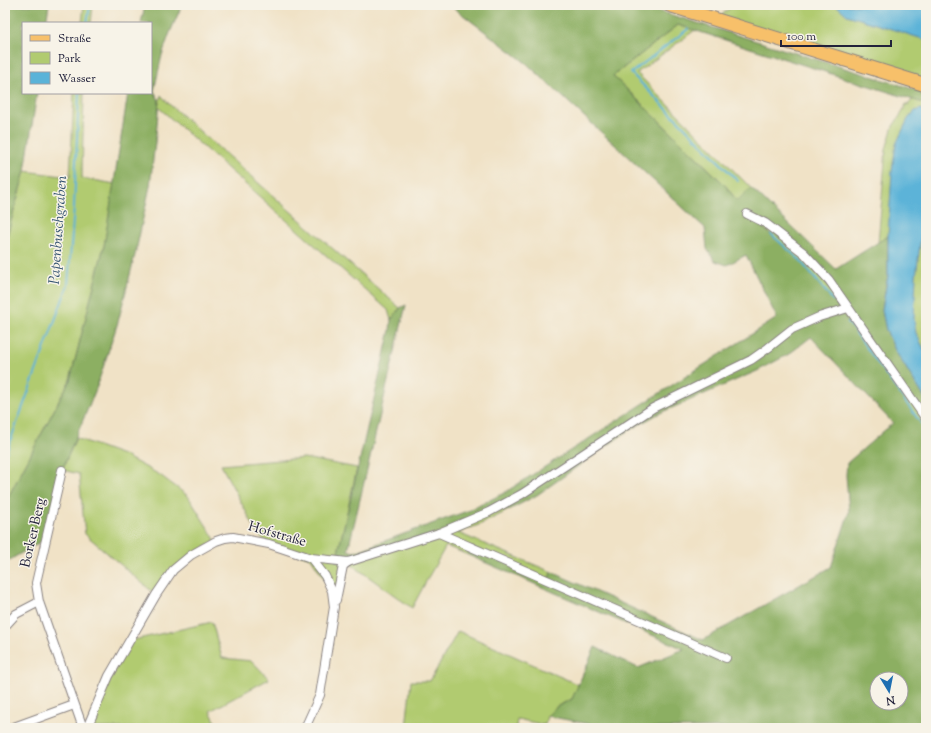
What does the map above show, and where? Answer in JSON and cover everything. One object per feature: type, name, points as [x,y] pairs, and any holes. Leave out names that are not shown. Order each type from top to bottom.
[{"type":"main road","points":[[669,5],[926,85]]},
{"type":"street","points":[[747,214],[765,223],[804,253],[829,280],[866,336],[926,419]]},
{"type":"street","points":[[334,607],[343,566],[348,562],[439,533],[488,512],[522,494],[653,408],[750,360],[792,329],[819,317],[848,308]]},
{"type":"street","name":"Borker Berg","points":[[62,470],[36,583],[39,602],[83,728]]},
{"type":"street","points":[[439,533],[726,658]]},
{"type":"street","name":"Hofstraße","points":[[87,728],[109,676],[156,595],[173,570],[191,555],[216,541],[233,537],[269,544],[311,558],[325,576],[332,591],[334,607],[320,696],[305,728]]},
{"type":"street","points":[[311,558],[348,562]]},
{"type":"street","points":[[5,626],[16,614],[39,602]]},
{"type":"street","points":[[11,728],[74,704]]},
{"type":"green space","points":[[5,5],[49,5],[46,22],[22,22],[22,94],[37,94],[25,171],[5,243]]},
{"type":"green space","points":[[84,5],[93,5],[91,22],[82,22]]},
{"type":"green space","points":[[145,5],[182,5],[162,55],[154,91],[159,100],[157,125],[150,186],[136,251],[118,322],[96,389],[62,470],[46,539],[5,563],[5,503],[70,380],[104,246],[128,94],[152,94],[152,22],[141,22]]},
{"type":"green space","points":[[450,5],[639,5],[926,93],[926,104],[678,25],[613,76],[725,185],[737,201],[751,188],[836,269],[888,236],[888,275],[882,310],[886,330],[896,352],[926,400],[926,419],[804,253],[749,216],[799,259],[833,300],[926,430],[926,728],[610,728],[547,716],[556,707],[572,699],[595,647],[638,668],[684,649],[468,555],[471,547],[548,579],[552,572],[703,640],[831,567],[849,512],[846,475],[847,463],[893,423],[811,337],[789,354],[757,371],[658,414],[628,431],[537,495],[509,510],[504,504],[439,533],[336,561],[390,330],[391,320],[400,308],[406,305],[348,550],[354,552],[470,510],[504,493],[777,318],[746,255],[727,265],[715,261],[707,249],[705,228],[526,63]]},
{"type":"green space","points":[[734,5],[926,5],[926,85],[716,19]]},
{"type":"green space","points":[[678,25],[695,30],[637,73],[751,188],[737,201],[725,185],[613,76]]},
{"type":"green space","points":[[74,94],[84,94],[82,178],[115,184],[104,246],[70,380],[5,503],[5,243],[25,171],[70,177]]},
{"type":"green space","points":[[161,95],[169,104],[400,308],[391,320],[388,310],[158,107]]},
{"type":"green space","points":[[913,99],[926,104],[926,473],[895,387],[833,300],[799,259],[747,214],[765,223],[829,280],[878,243],[886,149],[893,126],[906,104],[908,105]]},
{"type":"green space","points":[[76,438],[123,455],[160,475],[188,496],[216,541],[191,555],[156,595],[85,534],[79,474],[62,470]]},
{"type":"green space","points":[[304,458],[357,468],[336,561],[504,504],[509,510],[481,524],[458,533],[552,572],[548,579],[471,547],[468,555],[446,546],[412,608],[348,562],[334,607],[332,591],[311,558],[269,544],[258,534],[221,465]]},
{"type":"green space","points":[[212,622],[222,658],[252,661],[269,679],[210,711],[219,728],[87,728],[129,641]]},
{"type":"green space","points":[[458,631],[579,685],[572,699],[556,707],[547,716],[545,725],[517,719],[516,728],[406,728],[411,681],[430,681]]},
{"type":"water","points":[[836,5],[926,5],[926,40],[847,15]]},
{"type":"water","points":[[921,109],[926,111],[926,195],[916,277],[914,319],[916,333],[926,353],[926,400],[896,352],[886,330],[882,310],[888,275],[888,236],[892,171],[896,144],[908,119],[915,111]]},
{"type":"waterway","name":"Papenbuschgraben","points":[[87,22],[90,5]]},
{"type":"waterway","points":[[688,29],[631,73],[738,181]]},
{"type":"waterway","name":"Papenbuschgraben","points":[[5,455],[68,285],[74,207],[79,94]]},
{"type":"waterway","points":[[771,234],[799,259],[833,300]]},
{"type":"waterway","points":[[848,322],[926,430]]}]
